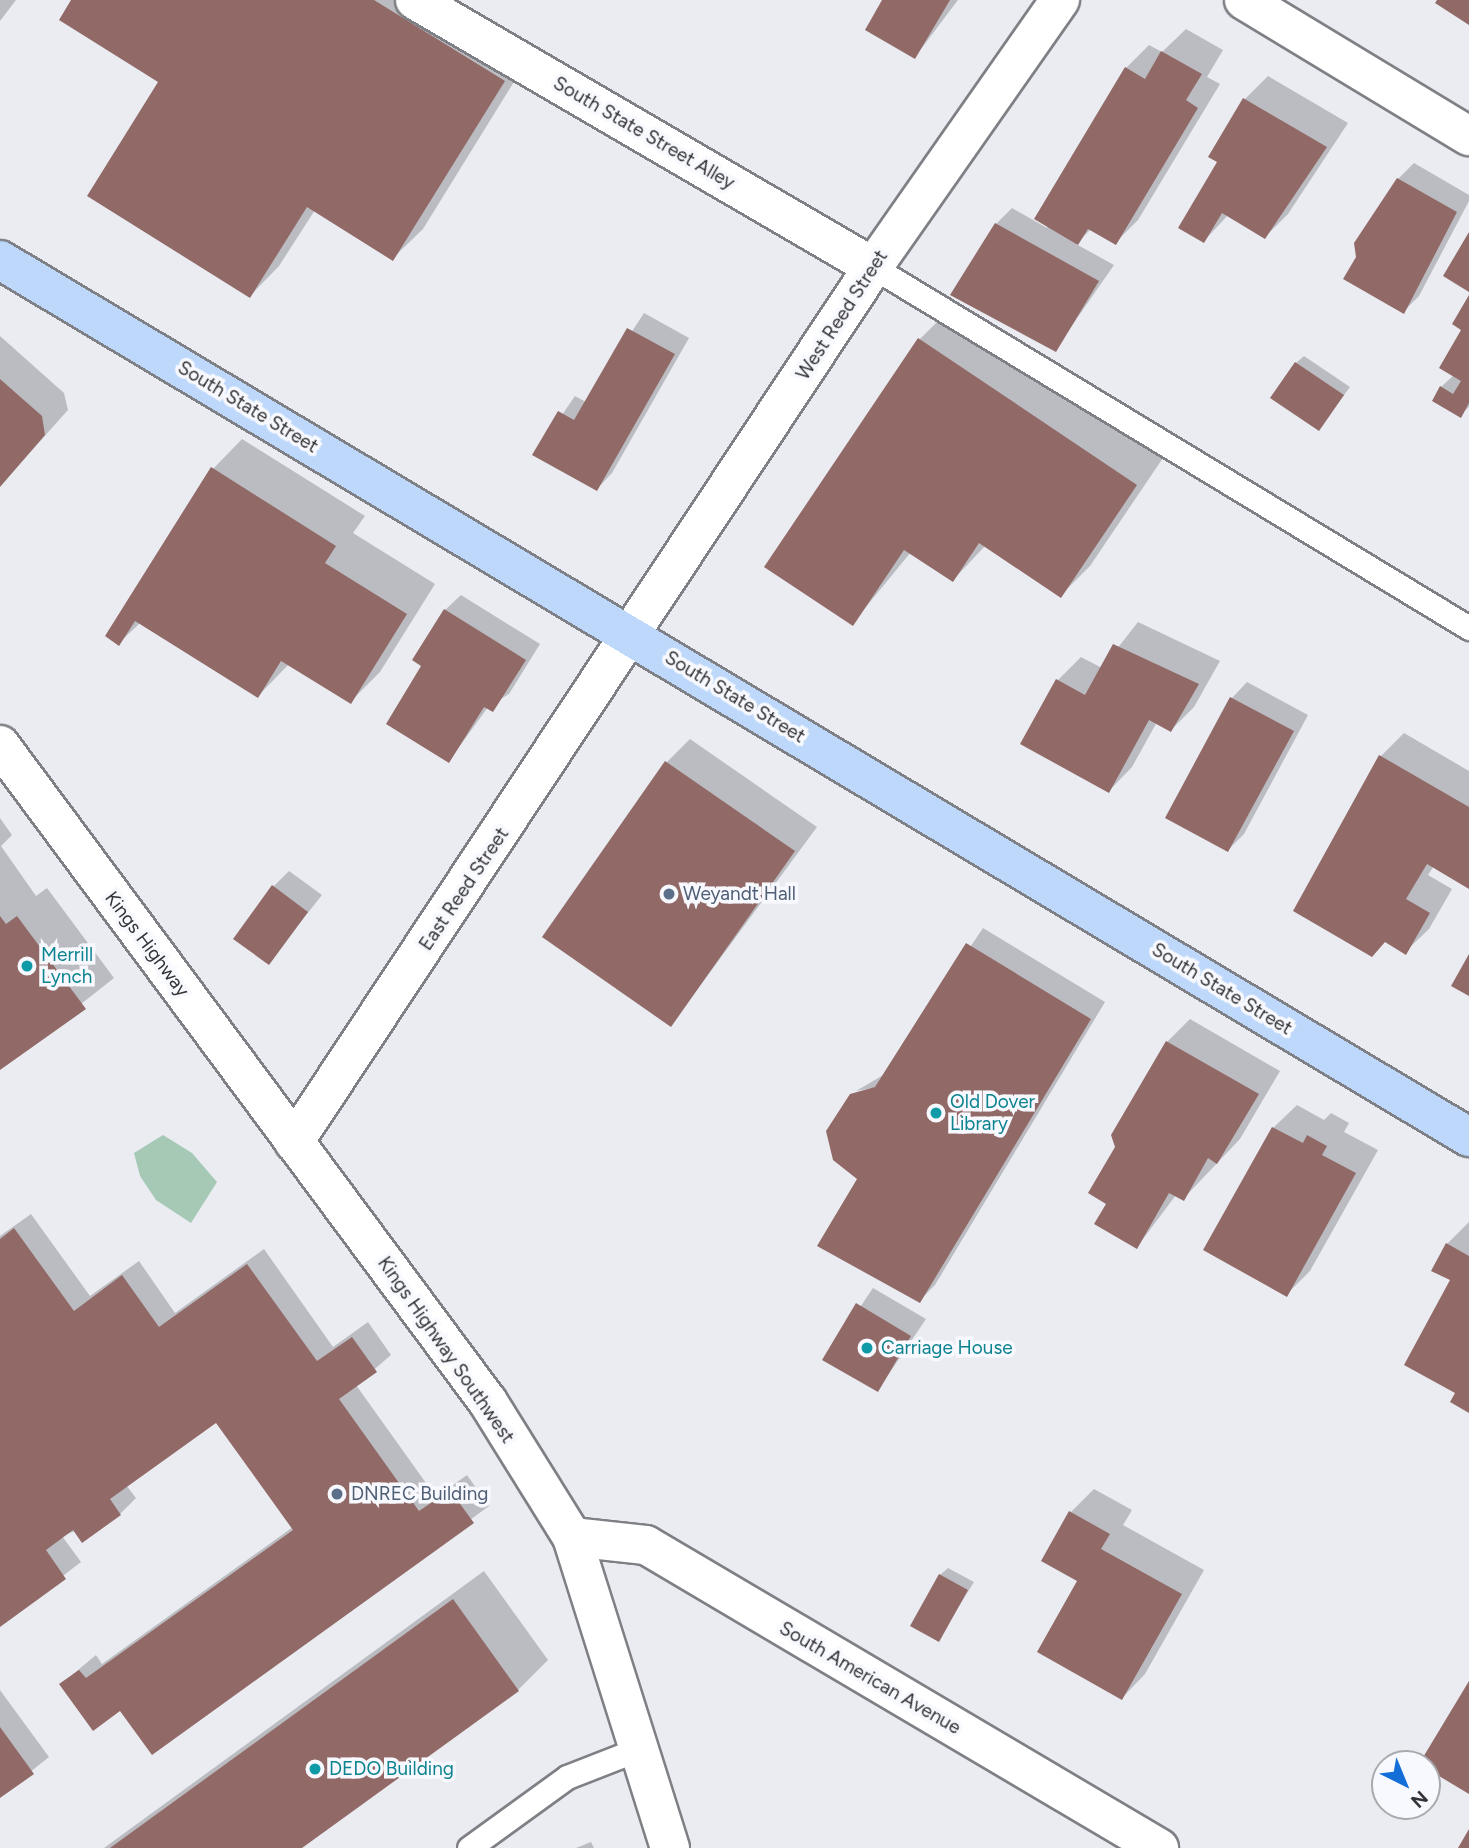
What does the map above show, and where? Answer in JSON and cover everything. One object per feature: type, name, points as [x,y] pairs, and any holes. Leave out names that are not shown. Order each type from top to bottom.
[{"type":"main road","name":"South State Street","points":[[0,260],[1469,1137]]},
{"type":"street","name":"South State Street Alley","points":[[415,0],[873,267]]},
{"type":"street","name":"West Reed Street","points":[[633,636],[873,267],[1060,0]]},
{"type":"street","points":[[1244,0],[1469,136]]},
{"type":"street","name":"East Reed Street","points":[[295,1142],[633,636]]},
{"type":"street","name":"Kings Highway","points":[[0,745],[295,1142]]},
{"type":"street","name":"Kings Highway Southwest","points":[[295,1142],[488,1402],[572,1537],[670,1848]]},
{"type":"street","name":"South American Avenue","points":[[572,1537],[646,1545],[1159,1848]]},
{"type":"lane","points":[[873,267],[1469,628]]},
{"type":"lane","points":[[469,1848],[567,1777],[639,1749]]},
{"type":"green space","points":[[163,1135],[192,1153],[217,1182],[191,1223],[156,1200],[140,1176],[134,1153]]},
{"type":"building","points":[[71,0],[374,0],[505,81],[393,261],[307,207],[250,298],[87,196],[158,82],[59,20]]},
{"type":"building","points":[[882,0],[950,0],[915,59],[865,30]]},
{"type":"building","points":[[1437,0],[1469,0],[1469,25],[1435,3]]},
{"type":"building","points":[[1161,51],[1202,74],[1186,100],[1198,108],[1116,245],[1088,229],[1078,245],[1034,219],[1125,67],[1145,79]]},
{"type":"building","points":[[1243,98],[1327,147],[1265,239],[1222,213],[1204,243],[1178,228],[1217,162],[1208,157]]},
{"type":"building","points":[[1397,178],[1457,212],[1404,314],[1343,279],[1356,257],[1354,243]]},
{"type":"building","points":[[995,223],[1099,281],[1056,352],[950,295]]},
{"type":"building","points":[[1469,232],[1469,292],[1443,276]]},
{"type":"building","points":[[1469,295],[1469,403],[1461,418],[1432,401],[1440,386],[1453,394],[1461,381],[1439,368],[1461,330],[1452,324]]},
{"type":"building","points":[[627,328],[675,354],[597,491],[532,455],[558,411],[574,420]]},
{"type":"building","points":[[918,338],[1137,485],[1061,598],[979,543],[953,582],[904,550],[853,626],[764,567]]},
{"type":"building","points":[[1295,362],[1344,395],[1319,431],[1270,398]]},
{"type":"building","points":[[0,379],[42,416],[45,435],[0,487]]},
{"type":"building","points":[[211,467],[336,546],[325,563],[407,614],[351,704],[281,661],[258,698],[135,621],[119,646],[105,636]]},
{"type":"building","points":[[444,609],[526,660],[493,712],[484,707],[449,763],[386,724],[421,666],[412,660]]},
{"type":"building","points":[[1113,644],[1199,684],[1171,732],[1149,720],[1109,793],[1020,744],[1056,679],[1085,695]]},
{"type":"building","points":[[1230,697],[1294,731],[1228,852],[1165,818]]},
{"type":"building","points":[[1379,755],[1469,807],[1469,889],[1427,864],[1406,899],[1430,913],[1406,955],[1385,942],[1372,957],[1293,911]]},
{"type":"building","name":"Weyandt Hall","points":[[665,761],[795,851],[671,1027],[542,937]]},
{"type":"building","points":[[272,885],[308,912],[269,965],[233,939]]},
{"type":"building","name":"Merrill Lynch","points":[[0,916],[6,924],[17,916],[86,1009],[0,1070]]},
{"type":"building","name":"Old Dover Library","points":[[966,943],[1091,1019],[920,1303],[817,1246],[857,1179],[833,1160],[826,1131],[850,1094],[875,1087]]},
{"type":"building","points":[[1469,954],[1469,996],[1451,986]]},
{"type":"building","points":[[1166,1041],[1259,1094],[1217,1164],[1208,1158],[1184,1201],[1169,1193],[1137,1249],[1094,1224],[1106,1204],[1088,1193],[1115,1147],[1111,1135]]},
{"type":"building","points":[[1272,1127],[1303,1143],[1307,1135],[1327,1146],[1322,1155],[1356,1173],[1287,1297],[1203,1250]]},
{"type":"building","name":"DNREC Building","points":[[14,1228],[74,1311],[122,1275],[159,1327],[247,1264],[317,1361],[352,1337],[377,1372],[339,1399],[419,1511],[450,1490],[474,1523],[152,1755],[120,1711],[93,1731],[59,1684],[79,1670],[86,1678],[293,1530],[216,1423],[110,1499],[121,1515],[82,1543],[73,1530],[46,1550],[66,1579],[0,1627],[0,1239]]},
{"type":"building","points":[[1446,1243],[1469,1256],[1469,1413],[1450,1402],[1455,1393],[1404,1365],[1450,1280],[1431,1271]]},
{"type":"building","name":"Carriage House","points":[[856,1303],[911,1336],[878,1392],[822,1360]]},
{"type":"building","points":[[1069,1511],[1110,1534],[1101,1549],[1182,1594],[1122,1700],[1037,1652],[1077,1581],[1041,1561]]},
{"type":"building","points":[[939,1574],[968,1590],[939,1642],[910,1626]]},
{"type":"building","name":"DEDO Building","points":[[453,1599],[519,1691],[302,1848],[110,1848]]},
{"type":"building","points":[[1469,1681],[1469,1794],[1441,1777],[1441,1750],[1427,1750]]},
{"type":"building","points":[[0,1727],[34,1774],[0,1798]]},
{"type":"building","points":[[1469,1829],[1469,1848],[1458,1848]]},
{"type":"place","name":"Weyandt Hall","points":[[669,894]]},
{"type":"place","name":"Merrill Lynch","points":[[27,966]]},
{"type":"place","name":"Old Dover Library","points":[[936,1113]]},
{"type":"place","name":"Carriage House","points":[[867,1348]]},
{"type":"place","name":"DNREC Building","points":[[337,1494]]},
{"type":"place","name":"DEDO Building","points":[[315,1769]]}]
